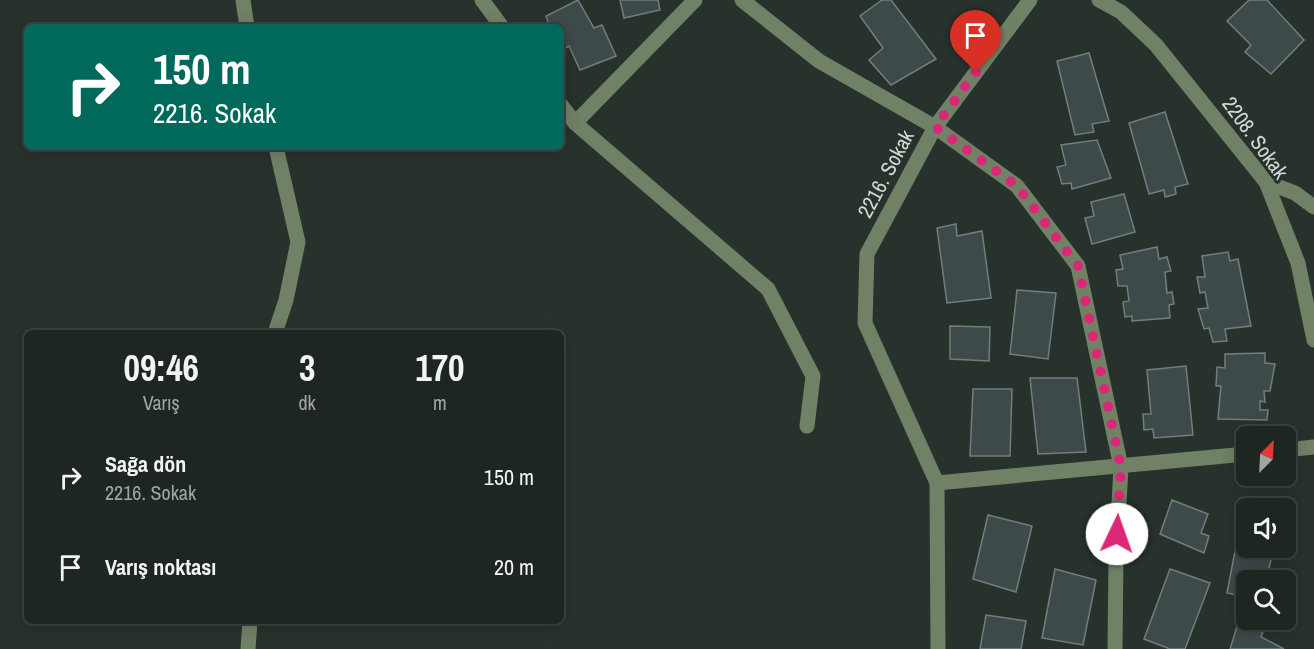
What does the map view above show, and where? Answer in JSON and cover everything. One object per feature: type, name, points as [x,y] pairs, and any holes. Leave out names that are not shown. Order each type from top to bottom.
[{"type":"street","points":[[243,0],[247,24]]},
{"type":"street","points":[[482,0],[500,24]]},
{"type":"street","points":[[575,123],[695,0]]},
{"type":"street","points":[[742,0],[819,62],[935,127],[1017,186],[1078,266],[1121,467],[1116,557],[1115,649]]},
{"type":"street","name":"2216. Sokak","points":[[937,483],[865,323],[867,254],[935,127],[1030,0]]},
{"type":"street","name":"2208. Sokak","points":[[1099,0],[1121,12],[1156,45],[1266,182],[1298,263],[1314,340]]},
{"type":"street","points":[[564,109],[575,123],[768,289],[813,376],[807,426]]},
{"type":"street","points":[[276,330],[286,300],[298,242],[277,150]]},
{"type":"street","points":[[1266,182],[1295,193],[1314,207]]},
{"type":"street","points":[[1296,449],[1314,447]]},
{"type":"street","points":[[938,649],[937,483],[1236,455]]},
{"type":"street","points":[[248,649],[250,624]]},
{"type":"building","points":[[578,0],[594,28],[602,25],[616,56],[580,70],[569,46],[564,48],[564,24],[549,24],[546,16]]},
{"type":"building","points":[[620,0],[658,0],[660,10],[624,18]]},
{"type":"building","points":[[882,0],[891,0],[936,59],[891,85],[869,60],[883,48],[860,16]]},
{"type":"building","points":[[1249,0],[1267,0],[1304,40],[1271,74],[1245,52],[1251,45],[1227,21]]},
{"type":"building","points":[[1089,53],[1109,121],[1092,124],[1094,132],[1075,135],[1057,61]]},
{"type":"building","points":[[1165,112],[1188,184],[1175,187],[1176,194],[1165,197],[1164,190],[1149,194],[1129,123]]},
{"type":"building","points":[[1097,140],[1111,178],[1072,189],[1071,183],[1062,184],[1057,167],[1066,165],[1061,145]]},
{"type":"building","points":[[1124,194],[1135,232],[1092,244],[1085,218],[1094,216],[1091,202]]},
{"type":"building","points":[[956,224],[957,236],[982,231],[991,298],[947,303],[937,228]]},
{"type":"building","points":[[1157,247],[1159,259],[1167,257],[1171,271],[1165,272],[1167,293],[1172,292],[1174,304],[1169,305],[1170,318],[1132,321],[1132,316],[1125,317],[1123,302],[1129,301],[1127,286],[1118,286],[1116,270],[1123,269],[1120,255]]},
{"type":"building","points":[[1228,252],[1230,261],[1238,259],[1251,326],[1225,329],[1227,341],[1213,342],[1209,328],[1204,329],[1198,309],[1208,308],[1205,292],[1200,293],[1197,277],[1205,277],[1202,256]]},
{"type":"building","points":[[1017,290],[1056,293],[1048,359],[1010,354]]},
{"type":"building","points":[[950,326],[990,327],[989,361],[950,359]]},
{"type":"building","points":[[1265,353],[1265,363],[1275,364],[1270,391],[1264,391],[1265,402],[1260,401],[1260,410],[1268,410],[1267,420],[1218,419],[1221,386],[1216,386],[1217,367],[1225,368],[1225,354]]},
{"type":"building","points":[[1186,366],[1193,435],[1154,438],[1153,429],[1144,430],[1143,414],[1151,414],[1147,370]]},
{"type":"building","points":[[1030,378],[1077,378],[1086,452],[1038,454]]},
{"type":"building","points":[[973,389],[1012,389],[1010,456],[970,456]]},
{"type":"building","points":[[1172,500],[1208,514],[1201,533],[1209,536],[1204,553],[1160,534]]},
{"type":"building","points":[[988,515],[1032,526],[1016,592],[973,579]]},
{"type":"building","points":[[1236,546],[1236,558],[1272,558],[1268,570],[1236,570],[1236,595],[1227,593]]},
{"type":"building","points":[[1055,569],[1096,580],[1083,645],[1042,638]]},
{"type":"building","points":[[1170,569],[1210,583],[1185,649],[1170,649],[1144,639]]},
{"type":"building","points":[[986,615],[1026,621],[1021,649],[980,649]]},
{"type":"building","points":[[1236,630],[1264,630],[1261,637],[1284,649],[1230,649]]},
{"type":"route","points":[[976,72],[935,127],[1017,186],[1078,266],[1121,467],[1117,534]]}]
